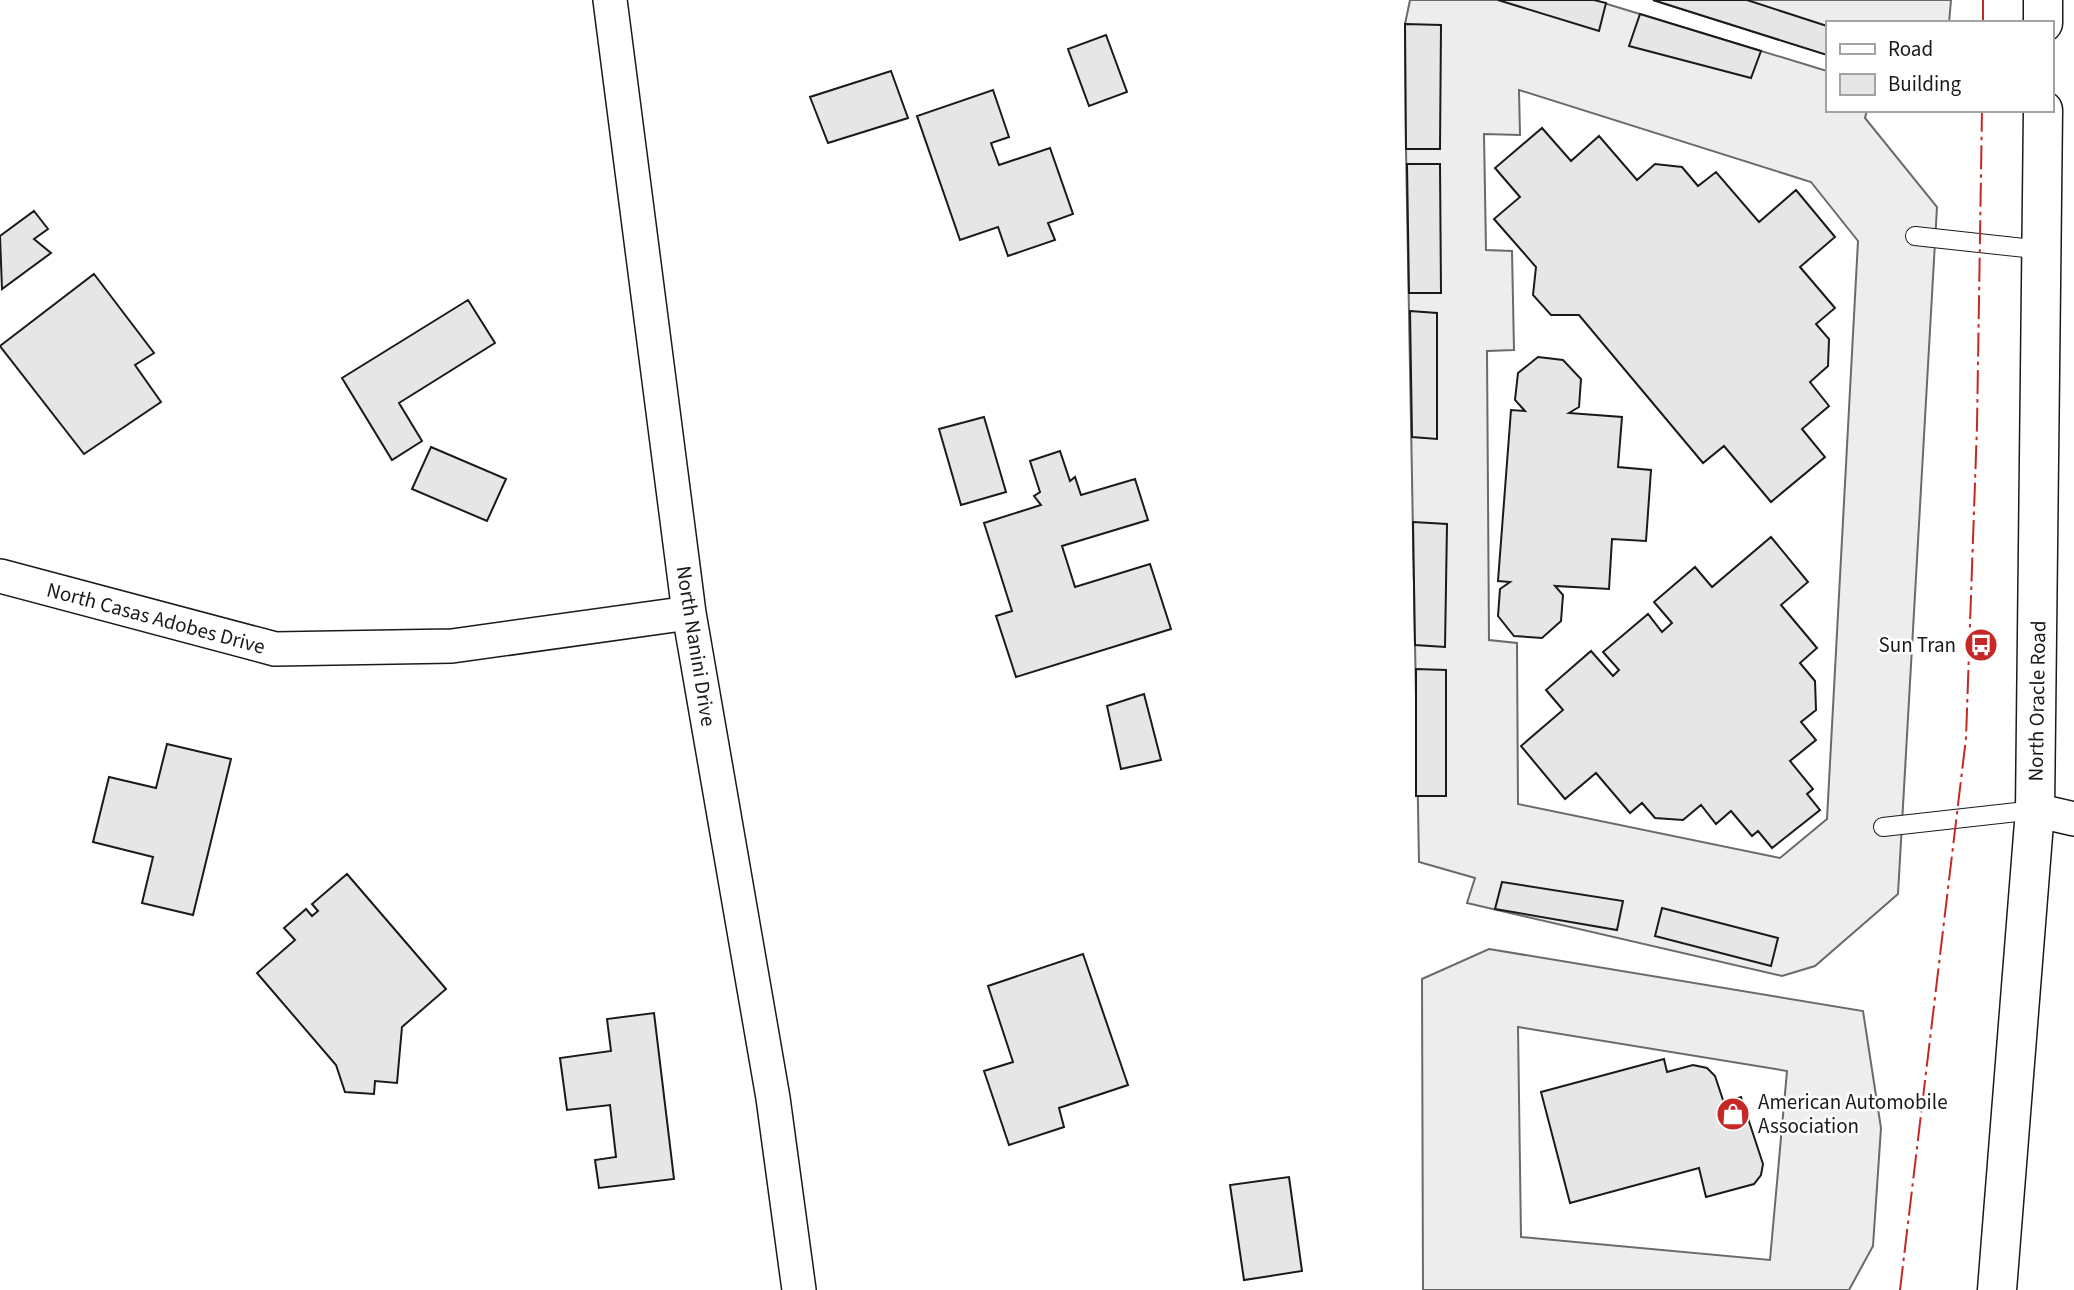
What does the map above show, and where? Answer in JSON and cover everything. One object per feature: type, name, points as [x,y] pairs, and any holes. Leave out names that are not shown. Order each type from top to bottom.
[{"type":"highway","points":[[2043,0],[2043,21]]},
{"type":"highway","name":"North Oracle Road","points":[[1997,1290],[2035,810],[2043,112]]},
{"type":"street","name":"North Nanini Drive","points":[[610,0],[689,613],[773,1098],[799,1290]]},
{"type":"street","name":"North Casas Adobes Drive","points":[[0,576],[275,649],[452,646],[689,613]]},
{"type":"street","points":[[2035,810],[2074,819]]},
{"type":"lane","points":[[1915,236],[2042,250]]},
{"type":"lane","points":[[1883,827],[2035,810]]},
{"type":"shaded area","points":[[1410,0],[1594,0],[1826,71],[1826,112],[1866,112],[1865,118],[1937,207],[1898,894],[1815,966],[1782,976],[1467,903],[1475,878],[1419,862],[1405,24]],"holes":[[[1519,90],[1811,182],[1858,241],[1827,819],[1780,858],[1518,804],[1517,643],[1489,640],[1487,351],[1514,350],[1512,251],[1486,250],[1484,134],[1520,135]]]},
{"type":"shaded area","points":[[1653,0],[1951,0],[1949,21],[1826,21],[1826,55]]},
{"type":"shaded area","points":[[1489,949],[1863,1011],[1881,1128],[1873,1246],[1849,1290],[1423,1290],[1422,979]],"holes":[[[1518,1027],[1787,1071],[1770,1260],[1521,1237]]]},
{"type":"building","points":[[1498,0],[1594,0],[1606,3],[1599,31]]},
{"type":"building","points":[[1653,0],[1747,0],[1826,26],[1826,55]]},
{"type":"building","points":[[1640,14],[1761,51],[1751,78],[1629,46]]},
{"type":"building","points":[[1405,24],[1441,25],[1440,149],[1406,149]]},
{"type":"building","points":[[1106,35],[1127,92],[1089,106],[1068,49]]},
{"type":"building","points":[[891,71],[908,118],[828,143],[810,97]]},
{"type":"building","points":[[993,90],[1009,137],[991,143],[999,165],[1050,148],[1073,214],[1048,223],[1055,240],[1008,256],[998,227],[960,240],[917,116]]},
{"type":"building","points":[[1542,128],[1571,161],[1599,136],[1637,180],[1655,164],[1682,167],[1698,186],[1716,172],[1759,222],[1796,190],[1835,237],[1800,267],[1835,308],[1816,324],[1829,339],[1828,366],[1810,382],[1829,406],[1802,429],[1825,457],[1771,502],[1724,446],[1703,463],[1579,315],[1551,315],[1533,295],[1536,267],[1494,219],[1520,197],[1495,168]]},
{"type":"building","points":[[1407,164],[1440,164],[1441,293],[1409,293]]},
{"type":"building","points":[[34,211],[48,229],[34,239],[51,253],[2,289],[0,236]]},
{"type":"building","points":[[94,274],[154,353],[135,365],[161,402],[84,454],[0,346]]},
{"type":"building","points":[[468,300],[495,343],[399,403],[422,441],[392,460],[342,378]]},
{"type":"building","points":[[1410,311],[1437,313],[1437,439],[1412,437]]},
{"type":"building","points":[[1538,357],[1563,360],[1581,379],[1579,407],[1569,413],[1622,417],[1618,467],[1651,470],[1646,541],[1612,539],[1609,589],[1555,586],[1563,595],[1561,621],[1542,638],[1514,636],[1498,616],[1500,589],[1510,582],[1498,581],[1511,410],[1525,411],[1515,400],[1518,373]]},
{"type":"building","points":[[984,417],[1006,492],[961,505],[939,429]]},
{"type":"building","points":[[431,447],[506,479],[487,521],[412,489]]},
{"type":"building","points":[[1060,451],[1070,481],[1075,477],[1081,495],[1135,479],[1148,520],[1062,546],[1075,587],[1150,564],[1171,629],[1016,677],[996,616],[1012,611],[984,523],[1041,505],[1034,496],[1040,492],[1030,461]]},
{"type":"building","points":[[1413,522],[1447,524],[1445,647],[1415,645]]},
{"type":"building","points":[[1771,537],[1808,582],[1781,605],[1817,648],[1800,663],[1815,681],[1816,710],[1801,722],[1816,740],[1790,761],[1813,789],[1807,794],[1820,810],[1772,848],[1758,831],[1752,836],[1731,811],[1716,824],[1701,805],[1683,820],[1655,818],[1642,803],[1630,813],[1596,773],[1565,799],[1521,746],[1563,710],[1546,690],[1591,651],[1613,676],[1619,670],[1603,652],[1648,614],[1662,632],[1672,623],[1654,602],[1695,567],[1712,587]]},
{"type":"building","points":[[1416,669],[1446,670],[1446,796],[1416,796]]},
{"type":"building","points":[[1144,694],[1161,760],[1121,769],[1107,706]]},
{"type":"building","points":[[167,744],[231,759],[193,915],[142,903],[153,857],[93,842],[109,777],[156,788]]},
{"type":"building","points":[[347,874],[446,989],[402,1027],[397,1083],[375,1081],[374,1094],[345,1092],[336,1065],[257,973],[295,940],[284,928],[306,909],[312,916],[318,911],[312,904]]},
{"type":"building","points":[[1502,882],[1623,901],[1617,930],[1495,909]]},
{"type":"building","points":[[1662,908],[1778,938],[1771,966],[1655,936]]},
{"type":"building","points":[[1083,954],[1128,1085],[1059,1108],[1064,1127],[1009,1145],[984,1071],[1013,1062],[988,986]]},
{"type":"building","points":[[654,1013],[674,1179],[599,1188],[595,1160],[616,1157],[610,1105],[567,1110],[560,1058],[611,1051],[607,1019]]},
{"type":"building","points":[[1664,1059],[1667,1072],[1693,1065],[1707,1068],[1715,1076],[1724,1103],[1741,1097],[1763,1164],[1761,1175],[1754,1184],[1706,1197],[1699,1168],[1570,1203],[1541,1092]]},
{"type":"building","points":[[1289,1177],[1302,1271],[1244,1280],[1230,1185]]},
{"type":"power","points":[[1983,0],[1983,21]]},
{"type":"power","points":[[1900,1290],[1966,738],[1977,426],[1982,112]]},
{"type":"place","name":"Sun Tran","points":[[1981,645]]},
{"type":"place","name":"American Automobile Association","points":[[1733,1114]]}]
